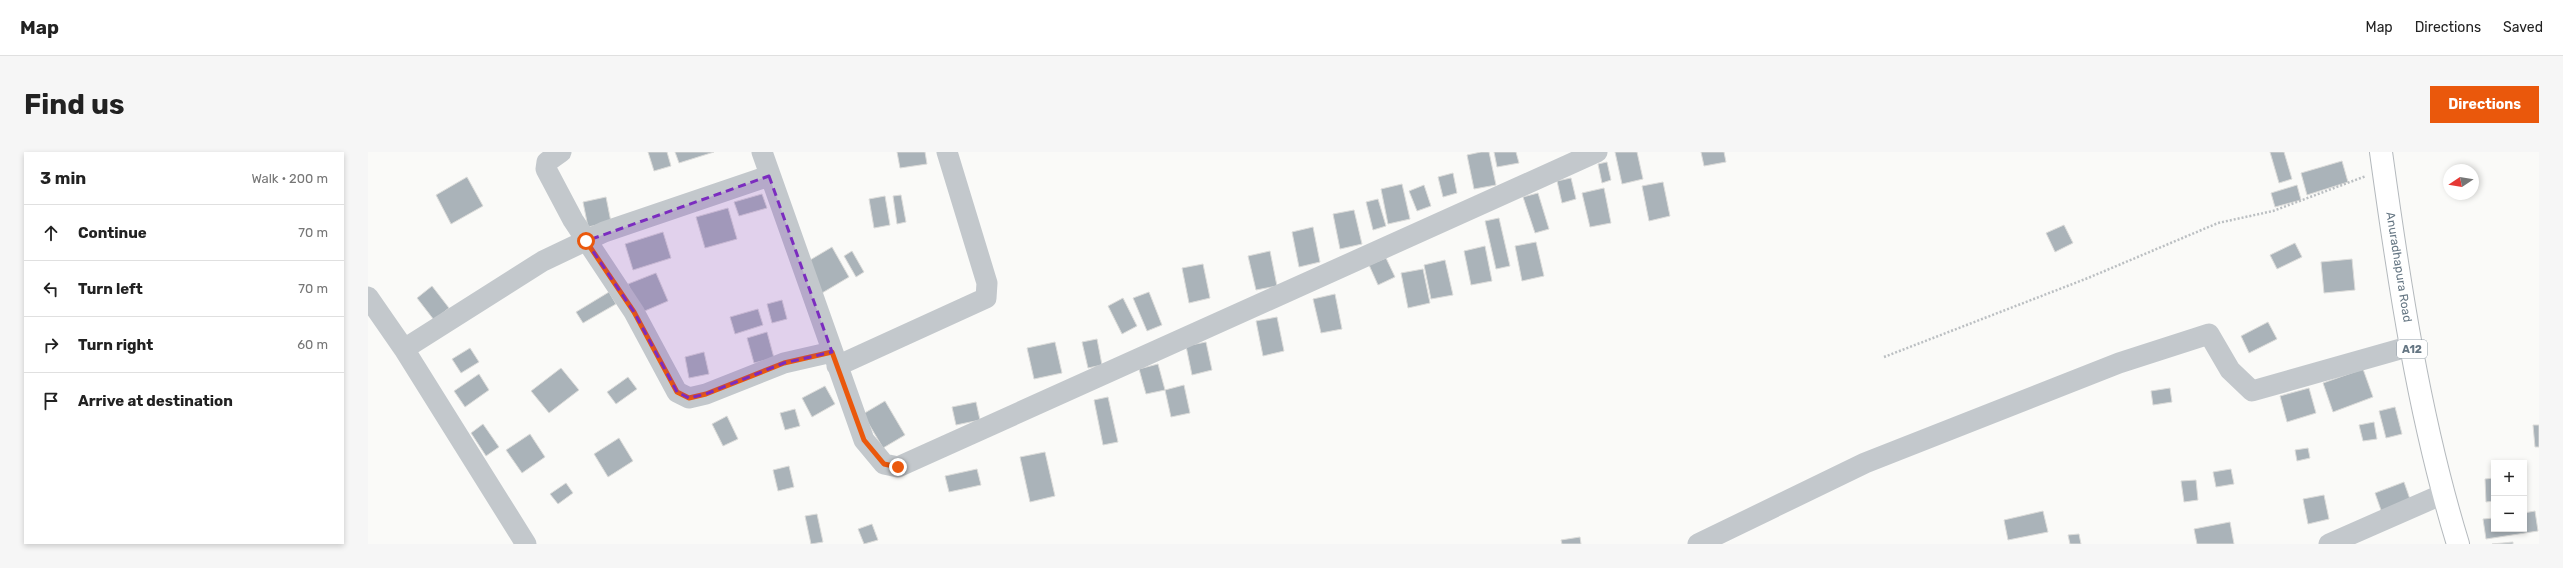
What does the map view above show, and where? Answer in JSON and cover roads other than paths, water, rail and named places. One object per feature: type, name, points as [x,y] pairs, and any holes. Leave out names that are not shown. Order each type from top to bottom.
[{"type":"highway","name":"Anuradhapura Road","points":[[2383,161],[2411,346],[2443,494],[2458,544]]},
{"type":"street","points":[[561,152],[547,162],[546,169],[573,220],[634,312],[677,392],[689,398],[706,394],[784,363],[835,359],[986,298],[987,283],[947,152]]},
{"type":"street","points":[[762,152],[769,176],[864,440],[884,464],[898,467],[1597,152]]},
{"type":"street","points":[[404,349],[543,261],[586,241],[662,211],[769,176]]},
{"type":"street","points":[[368,297],[404,349],[526,544]]},
{"type":"street","points":[[1698,544],[1865,463],[2119,363],[2209,334],[2230,370],[2252,391],[2411,346]]},
{"type":"street","points":[[2329,544],[2443,494]]}]
